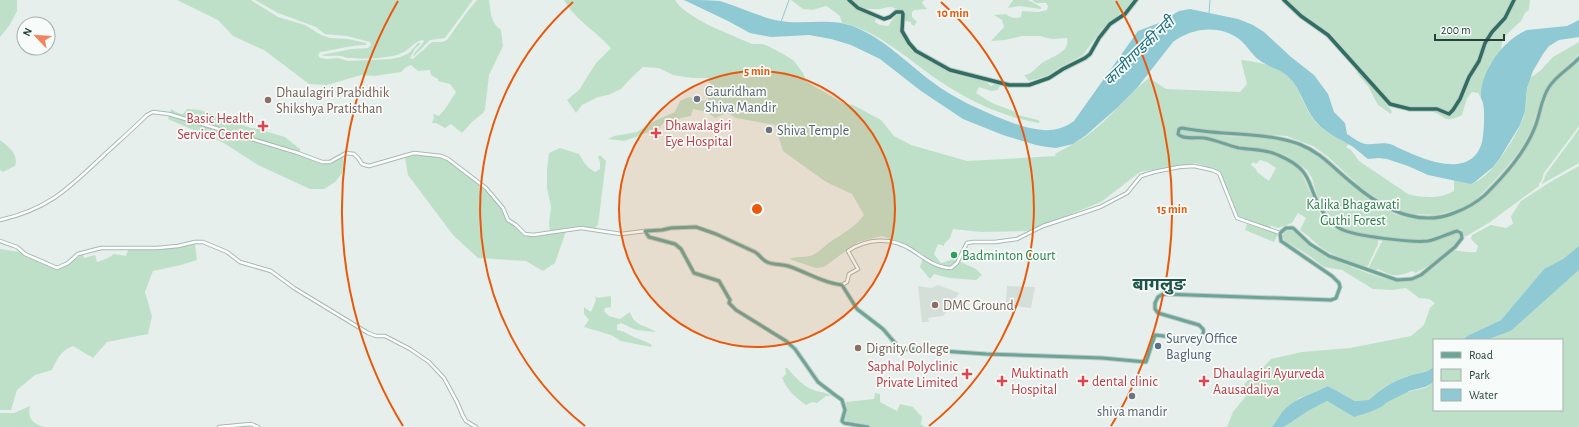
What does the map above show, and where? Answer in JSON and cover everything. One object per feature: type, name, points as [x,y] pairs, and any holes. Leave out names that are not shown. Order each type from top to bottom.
[{"type":"highway","points":[[849,0],[858,8],[884,19],[890,17],[896,12],[902,12],[902,30],[912,48],[950,70],[984,80],[1015,86],[1024,86],[1041,81],[1085,58],[1090,54],[1099,38],[1110,24],[1125,14],[1136,0]]},
{"type":"highway","points":[[1284,0],[1301,16],[1328,35],[1390,104],[1410,109],[1437,109],[1449,114],[1454,110],[1460,99],[1469,77],[1479,61],[1485,43],[1509,12],[1514,0]]},
{"type":"main road","points":[[645,231],[696,227],[716,234],[755,252],[769,263],[788,266],[820,280],[842,285],[857,309],[883,329],[901,350],[913,349],[986,354],[1057,355],[1113,358],[1146,362],[1155,335],[1198,340],[1204,334],[1201,326],[1158,313],[1155,303],[1158,297],[1163,294],[1320,300],[1336,298],[1340,287],[1338,281],[1281,241],[1280,233],[1286,228],[1293,228],[1310,244],[1329,256],[1388,278],[1403,281],[1421,275],[1454,247],[1462,236],[1461,233],[1457,231],[1432,240],[1414,241],[1397,240],[1345,231],[1335,226],[1324,214],[1318,204],[1307,175],[1291,161],[1265,151],[1241,148],[1204,138],[1181,136],[1178,134],[1179,129],[1182,128],[1205,133],[1268,137],[1290,142],[1320,154],[1362,192],[1392,210],[1408,216],[1431,218],[1443,217],[1460,211],[1474,203],[1483,196],[1507,171],[1522,152],[1532,135],[1549,88],[1579,58]]},
{"type":"main road","points":[[645,231],[649,237],[675,244],[685,256],[694,273],[719,281],[730,300],[729,303],[736,310],[786,340],[818,382],[842,400],[845,410],[842,421],[844,423],[868,427]]},
{"type":"street","points":[[0,220],[28,212],[55,199],[88,171],[150,112],[158,112],[198,122],[322,162],[330,162],[346,153],[356,156],[364,166],[369,166],[414,153],[441,156],[448,159],[486,188],[503,208],[508,220],[516,225],[525,234],[533,235],[581,228],[621,234],[645,231]]},
{"type":"street","points":[[842,285],[847,282],[849,274],[858,269],[848,251],[864,242],[895,242],[937,265],[951,268],[957,263],[967,243],[995,242],[1017,239],[1043,226],[1100,207],[1124,195],[1141,176],[1179,167],[1197,167],[1212,170],[1218,173],[1237,218],[1280,233]]},
{"type":"street","points":[[0,241],[17,247],[25,254],[57,268],[68,263],[78,254],[101,248],[175,247],[195,242],[202,242],[221,249],[228,252],[240,262],[271,271],[294,288],[368,333],[376,336],[385,336],[410,349],[440,373],[458,402],[466,421],[476,427]]},
{"type":"street","points":[[219,427],[251,424],[258,427]]},
{"type":"shaded area","name":"DMC Ground","points":[[938,285],[959,293],[943,316],[928,318],[929,322],[922,322],[918,286],[931,288]]},
{"type":"shaded area","points":[[1007,286],[1035,287],[1031,308],[1006,305]]},
{"type":"green space","points":[[0,0],[17,0],[17,11],[9,26],[0,37]]},
{"type":"green space","points":[[177,0],[251,0],[278,17],[305,25],[321,35],[330,38],[348,39],[366,43],[366,45],[320,52],[318,55],[320,58],[338,58],[348,61],[391,59],[400,57],[409,53],[418,43],[421,43],[415,49],[410,58],[413,59],[432,42],[442,42],[447,40],[477,0],[489,0],[493,20],[497,27],[501,30],[503,46],[489,75],[485,109],[483,113],[462,133],[451,124],[445,128],[436,123],[432,123],[434,118],[433,114],[439,116],[456,92],[450,84],[438,81],[438,79],[431,75],[430,70],[418,71],[411,65],[406,67],[401,72],[374,76],[361,75],[327,85],[309,84],[264,50],[233,36],[218,20]]},
{"type":"green space","points":[[255,0],[473,0],[445,38],[430,40],[413,57],[424,41],[423,40],[417,42],[405,52],[397,55],[376,58],[348,58],[342,56],[321,55],[352,49],[368,48],[371,45],[370,42],[347,36],[325,34],[316,27],[278,13]]},
{"type":"green space","points":[[564,0],[675,0],[680,7],[688,13],[710,25],[752,44],[762,44],[768,46],[785,55],[794,61],[803,73],[807,82],[843,103],[853,105],[881,120],[894,136],[911,145],[967,161],[1056,156],[1055,154],[1082,139],[1094,130],[1149,78],[1166,89],[1240,92],[1247,84],[1241,60],[1258,63],[1281,71],[1287,76],[1298,90],[1314,120],[1321,128],[1349,144],[1346,147],[1351,150],[1359,161],[1408,194],[1425,197],[1437,197],[1449,194],[1454,191],[1454,180],[1467,183],[1475,182],[1489,172],[1510,144],[1520,125],[1525,113],[1529,79],[1540,71],[1553,57],[1579,42],[1579,54],[1548,84],[1542,96],[1531,131],[1520,150],[1505,169],[1476,200],[1461,208],[1438,215],[1409,214],[1399,212],[1363,189],[1327,156],[1313,146],[1287,136],[1203,131],[1181,127],[1177,129],[1176,134],[1180,138],[1208,141],[1238,150],[1274,154],[1294,165],[1301,172],[1321,216],[1333,228],[1347,234],[1378,239],[1378,244],[1368,266],[1363,267],[1332,254],[1320,247],[1300,230],[1306,218],[1298,213],[1292,223],[1278,228],[1269,225],[1271,227],[1266,227],[1239,217],[1219,171],[1196,163],[1140,172],[1101,202],[1029,231],[981,232],[953,229],[950,238],[944,246],[938,244],[934,254],[941,263],[954,259],[976,269],[982,275],[976,280],[949,278],[934,274],[930,279],[920,267],[924,255],[905,244],[882,236],[858,242],[824,267],[816,268],[789,259],[813,255],[853,226],[864,215],[852,194],[826,182],[783,151],[775,125],[736,118],[727,113],[715,118],[707,112],[693,109],[691,116],[666,120],[659,128],[636,137],[624,141],[608,139],[614,136],[637,132],[650,123],[675,112],[680,101],[689,97],[694,98],[695,102],[708,100],[707,91],[711,86],[708,78],[692,78],[673,75],[659,68],[643,67],[621,89],[608,95],[598,97],[582,105],[576,113],[567,100],[579,90],[596,63],[611,48],[574,14]],"holes":[[[1260,160],[1267,162],[1276,168],[1269,181],[1257,172],[1251,165],[1253,162],[1256,164]]]},
{"type":"green space","points":[[791,0],[848,0],[856,8],[874,16],[876,18],[875,22],[880,25],[888,26],[896,15],[902,14],[901,28],[907,43],[914,51],[953,74],[985,81],[991,86],[995,84],[1000,85],[998,90],[991,91],[979,87],[976,93],[992,103],[1013,111],[1018,115],[1038,120],[1040,122],[1038,123],[1024,120],[986,107],[962,95],[938,80],[904,55],[868,32],[842,23],[840,16],[828,7],[825,6],[813,10],[803,9]]},
{"type":"green space","points":[[851,0],[925,0],[922,3],[927,9],[914,10],[912,12],[912,17],[917,22],[914,26],[911,22],[905,21],[904,12],[895,11],[896,9],[890,7],[868,9],[861,7]]},
{"type":"green space","points":[[1013,0],[1028,0],[1041,7],[1041,9],[1019,6],[1008,8]]},
{"type":"green space","points":[[1032,0],[1133,0],[1127,8],[1102,29],[1083,55],[1047,76],[1029,81],[1024,75],[1032,72],[1042,63],[1059,54],[1066,47],[1067,38],[1052,39],[1040,36],[1022,36],[1005,40],[991,41],[1004,27],[1002,20],[994,15],[1006,14],[1017,18],[1021,17],[1022,11],[1038,12],[1047,10],[1048,6],[1046,3],[1036,3]]},
{"type":"green space","points":[[1285,0],[1513,0],[1509,10],[1492,30],[1480,50],[1478,60],[1453,108],[1449,112],[1435,108],[1405,107],[1390,102],[1387,105],[1392,111],[1391,114],[1378,105],[1368,86],[1357,73],[1355,67],[1338,42],[1330,34],[1305,18]]},
{"type":"green space","points":[[1516,0],[1530,0],[1529,10],[1525,13],[1521,21],[1508,33],[1502,42],[1501,50],[1490,64],[1481,98],[1478,93],[1472,92],[1467,98],[1462,115],[1456,118],[1448,119],[1430,111],[1436,110],[1445,114],[1454,111],[1479,63],[1485,46],[1506,19]]},
{"type":"green space","name":"Kalika Bhagawati Guthi Forest","points":[[1579,60],[1579,126],[1544,173],[1539,186],[1490,222],[1465,237],[1460,229],[1423,240],[1393,238],[1352,232],[1343,229],[1331,219],[1317,195],[1312,178],[1307,170],[1287,156],[1272,150],[1246,147],[1221,141],[1180,135],[1179,132],[1183,130],[1227,136],[1273,138],[1304,148],[1320,156],[1363,194],[1394,214],[1407,218],[1441,219],[1477,204],[1504,178],[1528,146],[1549,91],[1555,82]]},
{"type":"green space","points":[[171,109],[183,114],[187,109],[200,110],[251,128],[263,129],[285,137],[300,149],[300,154],[317,162],[332,162],[343,155],[344,163],[342,173],[335,182],[324,189],[310,189],[258,165],[224,143],[168,119]]},
{"type":"green space","points":[[1579,129],[1579,163],[1542,184],[1546,174]]},
{"type":"green space","points":[[0,140],[12,151],[16,162],[15,166],[3,172],[0,170]]},
{"type":"green space","points":[[560,148],[579,154],[587,166],[595,172],[600,169],[598,157],[600,155],[606,161],[598,225],[595,228],[578,226],[550,231],[549,224],[551,207],[547,188],[549,153]]},
{"type":"green space","points":[[415,155],[440,156],[447,160],[486,189],[500,206],[507,220],[514,224],[524,235],[534,236],[566,231],[555,263],[543,271],[526,261],[478,258],[453,235],[408,175],[405,158]]},
{"type":"green space","points":[[1579,166],[1579,246],[1563,259],[1544,269],[1501,320],[1467,336],[1464,339],[1433,339],[1433,367],[1431,369],[1426,372],[1403,378],[1382,388],[1369,400],[1355,401],[1328,386],[1316,393],[1299,398],[1272,427],[1227,427],[1233,412],[1246,396],[1240,391],[1247,381],[1271,359],[1302,352],[1350,348],[1411,336],[1424,325],[1430,308],[1435,303],[1429,299],[1419,298],[1406,288],[1393,290],[1373,289],[1342,270],[1324,267],[1307,254],[1286,242],[1282,237],[1284,233],[1288,230],[1292,231],[1313,249],[1346,265],[1388,279],[1408,281],[1427,273],[1454,250],[1476,252],[1478,246],[1471,239],[1472,235],[1491,225],[1506,228],[1513,224],[1511,216],[1521,201]]},
{"type":"green space","points":[[1247,224],[1278,234],[1274,242],[1245,230]]},
{"type":"green space","points":[[1458,232],[1460,236],[1454,247],[1416,273],[1412,271],[1402,275],[1395,275],[1378,269],[1374,271],[1368,269],[1384,239],[1405,242],[1421,242],[1436,239]]},
{"type":"green space","points":[[195,244],[197,260],[153,271],[145,292],[152,316],[148,334],[107,342],[93,358],[73,346],[65,350],[60,355],[52,370],[35,375],[17,390],[11,410],[0,410],[0,249],[19,252],[58,270],[83,254],[84,258],[95,255],[97,262],[114,254],[126,256],[128,250],[155,250]]},
{"type":"green space","points":[[1579,270],[1579,427],[1284,427],[1308,411],[1327,401],[1354,417],[1382,406],[1393,395],[1425,388],[1433,383],[1433,411],[1563,411],[1563,339],[1489,339],[1511,331]]},
{"type":"green space","points":[[595,295],[597,298],[611,296],[611,307],[605,308],[604,311],[609,316],[620,319],[630,312],[637,323],[656,332],[636,330],[621,323],[617,325],[617,330],[625,332],[652,345],[651,347],[621,341],[611,335],[584,327],[589,320],[584,314],[584,307],[591,312],[596,300]]},
{"type":"green space","points":[[785,368],[787,368],[799,381],[810,389],[827,393],[831,396],[826,396],[817,403],[812,402],[806,405],[786,386],[782,378],[786,374]]},
{"type":"green space","points":[[875,393],[880,394],[880,402],[897,411],[900,404],[913,407],[922,417],[921,424],[925,427],[871,427],[855,422],[849,423],[844,419],[847,412],[846,402],[874,399]]},
{"type":"green space","points":[[30,406],[30,418],[37,424],[45,427],[0,427],[0,413],[14,413]]},
{"type":"water","name":"कालीगण्डकी नदी","points":[[684,0],[720,1],[780,21],[837,22],[855,27],[885,44],[931,81],[958,98],[976,108],[1005,120],[1040,130],[1058,129],[1074,121],[1138,31],[1159,23],[1179,11],[1190,9],[1238,19],[1253,25],[1264,32],[1291,57],[1314,75],[1328,94],[1334,112],[1345,123],[1347,134],[1363,143],[1390,144],[1429,160],[1455,164],[1467,161],[1476,154],[1482,142],[1484,107],[1481,98],[1482,87],[1489,67],[1502,48],[1518,34],[1527,30],[1567,26],[1579,20],[1579,37],[1559,40],[1549,46],[1543,54],[1533,71],[1527,88],[1525,111],[1520,125],[1493,167],[1471,184],[1428,175],[1387,159],[1368,159],[1354,147],[1329,133],[1318,124],[1310,114],[1296,87],[1289,78],[1282,72],[1259,60],[1239,39],[1223,31],[1197,31],[1180,37],[1173,42],[1137,88],[1117,108],[1085,136],[1073,144],[1056,148],[1036,145],[1003,135],[963,119],[921,91],[880,59],[851,45],[831,39],[809,35],[771,37],[750,33]]},
{"type":"water","points":[[1579,246],[1579,270],[1511,331],[1489,339],[1464,339],[1467,336],[1501,320],[1544,269],[1563,259]]},
{"type":"water","points":[[1433,367],[1433,383],[1425,387],[1393,395],[1383,406],[1370,412],[1354,417],[1327,401],[1308,411],[1284,427],[1272,427],[1283,411],[1290,405],[1328,386],[1355,401],[1369,400],[1392,383]]},
{"type":"waterway","points":[[781,22],[789,0]]},
{"type":"waterway","points":[[1209,13],[1210,0]]},
{"type":"waterway","points":[[1385,401],[1407,390]]},
{"type":"place","name":"Gauridham Shiva Mandir","points":[[697,99]]},
{"type":"place","name":"Dhaulagiri Prabidhik Shikshya Pratisthan","points":[[268,100]]},
{"type":"place","name":"Basic Health Service Center","points":[[263,126]]},
{"type":"place","name":"Shiva Temple","points":[[769,130]]},
{"type":"place","name":"Dhawalagiri Eye Hospital","points":[[656,133]]},
{"type":"place","name":"Badminton Court","points":[[954,255]]},
{"type":"place","name":"DMC Ground","points":[[935,305]]},
{"type":"place","name":"Survey Office Baglung","points":[[1158,346]]},
{"type":"place","name":"Dignity College","points":[[858,348]]},
{"type":"place","name":"Saphal Polyclinic Private Limited","points":[[967,374]]},
{"type":"place","name":"Muktinath Hospital","points":[[1002,381]]},
{"type":"place","name":"dental clinic","points":[[1083,381]]},
{"type":"place","name":"Dhaulagiri Ayurveda Aausadaliya","points":[[1204,381]]},
{"type":"place","name":"shiva mandir","points":[[1132,396]]},
{"type":"district","name":"बागलुङ","points":[[1159,284]]}]
